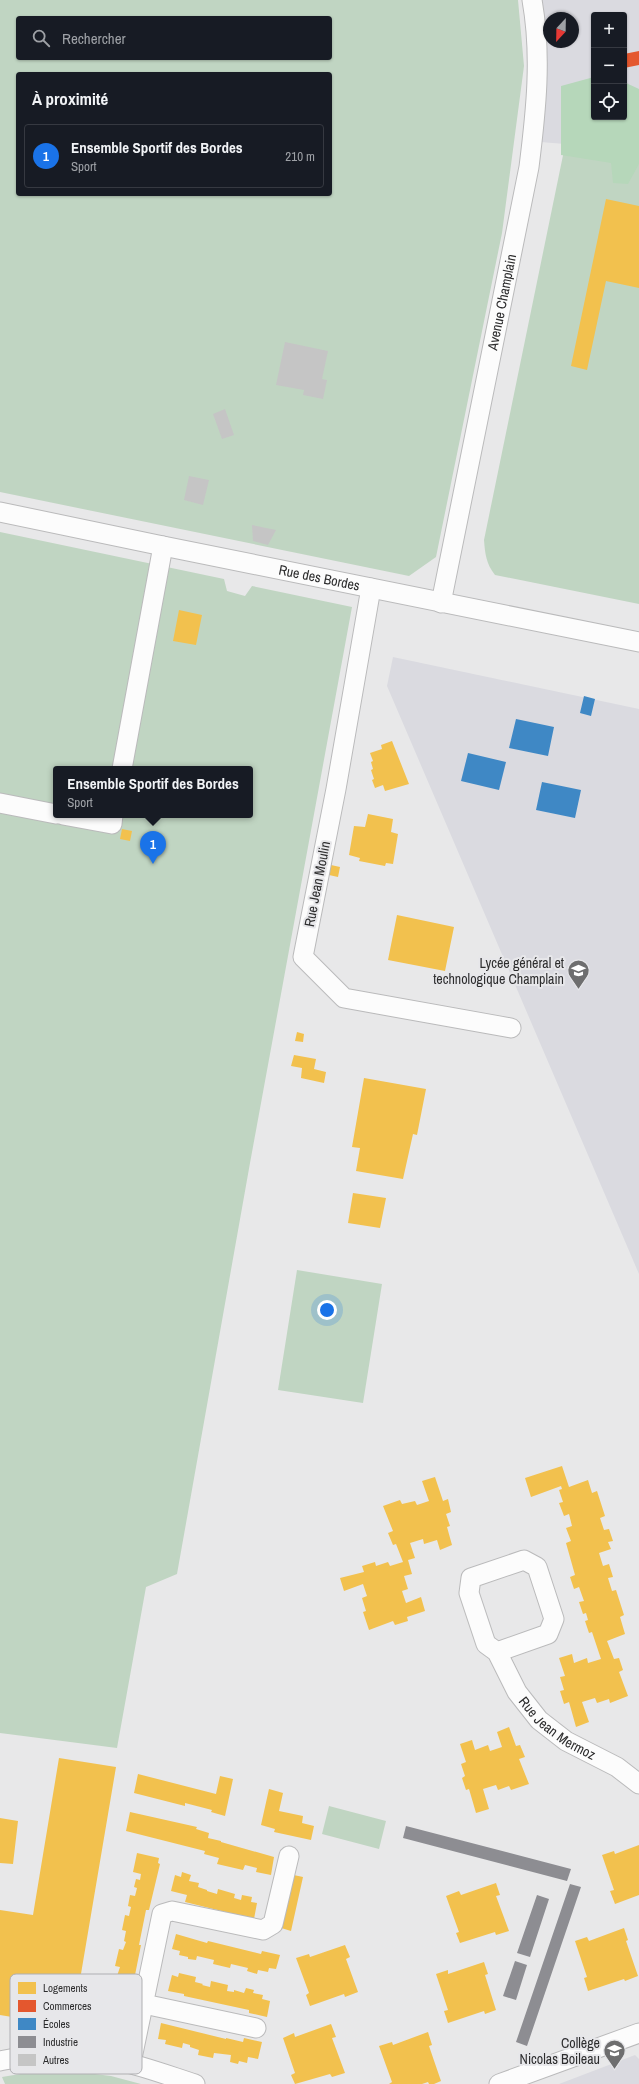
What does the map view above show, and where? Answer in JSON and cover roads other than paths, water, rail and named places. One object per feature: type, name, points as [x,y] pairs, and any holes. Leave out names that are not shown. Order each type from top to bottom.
[{"type":"street","name":"Avenue Champlain","points":[[441,603],[528,167],[537,100],[536,23],[532,0]]},
{"type":"street","name":"Rue des Bordes","points":[[0,512],[441,603],[639,642]]},
{"type":"street","points":[[123,766],[163,546]]},
{"type":"street","name":"Rue Jean Moulin","points":[[371,588],[336,789],[303,957],[344,998],[511,1028]]},
{"type":"street","points":[[0,803],[53,813]]},
{"type":"street","points":[[79,818],[112,824],[113,818]]},
{"type":"street","points":[[524,1560],[537,1567],[554,1619],[548,1634],[497,1652],[486,1644],[469,1593],[471,1578],[524,1560]]},
{"type":"street","name":"Rue Jean Mermoz","points":[[497,1652],[517,1692],[539,1720],[566,1741],[617,1767],[639,1784]]},
{"type":"street","points":[[142,2013],[162,1914],[172,1912],[263,1930],[273,1924],[289,1856]]},
{"type":"street","points":[[144,2004],[256,2028]]},
{"type":"street","points":[[499,2084],[639,2032]]},
{"type":"street","points":[[0,2061],[10,2059]]},
{"type":"street","points":[[142,2067],[195,2084]]},
{"type":"place","name":"Ensemble Sportif des Bordes","points":[[153,864]]},
{"type":"place","name":"Lycée général et technologique Champlain","points":[[579,990]]},
{"type":"place","name":"Collège Nicolas Boileau","points":[[615,2070]]}]
